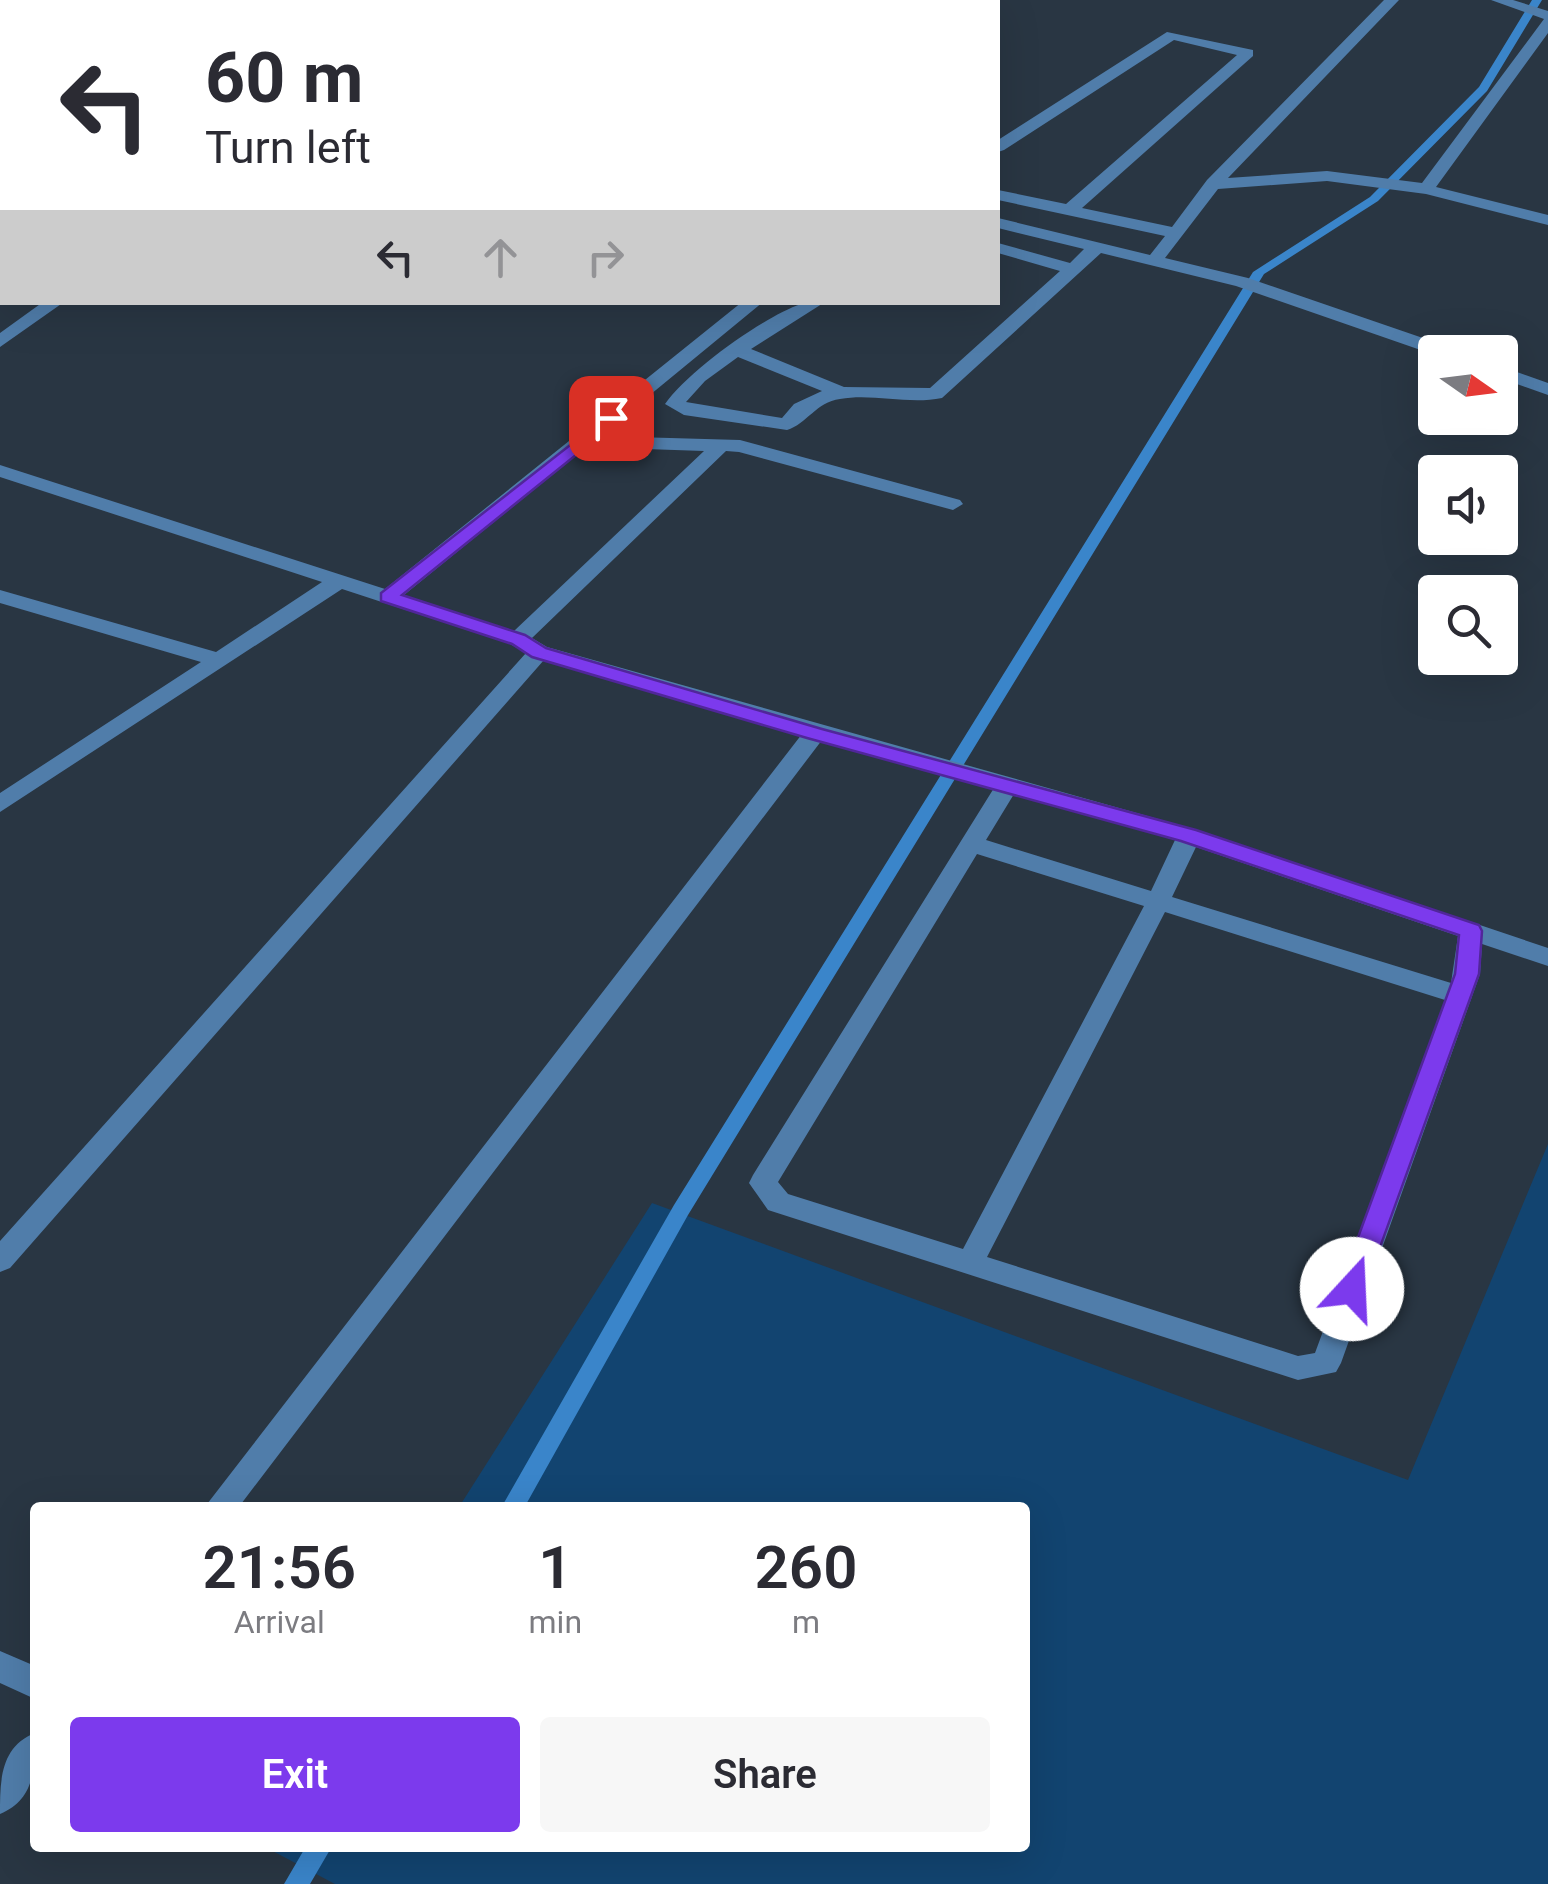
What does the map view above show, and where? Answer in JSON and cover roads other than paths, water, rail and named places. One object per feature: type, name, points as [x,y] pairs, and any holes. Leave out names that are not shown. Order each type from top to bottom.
[{"type":"street","points":[[1155,260],[1212,184],[1392,0]]},
{"type":"street","points":[[1420,189],[1548,19],[1498,0]]},
{"type":"street","points":[[1000,145],[1172,35],[1248,53],[1068,212]]},
{"type":"street","points":[[1212,184],[1327,176],[1364,179],[1548,220]]},
{"type":"street","points":[[1000,195],[1177,233]]},
{"type":"street","points":[[1000,223],[1242,282],[1418,343]]},
{"type":"street","points":[[694,350],[730,355],[838,391],[934,394],[1097,247]]},
{"type":"street","points":[[1000,249],[1073,269]]},
{"type":"street","points":[[0,341],[50,305]]},
{"type":"street","points":[[388,597],[750,305]]},
{"type":"street","points":[[811,305],[730,355],[680,393],[675,404],[684,410],[787,424],[797,410],[838,391]]},
{"type":"street","points":[[1518,378],[1548,389]]},
{"type":"street","points":[[583,441],[722,444],[802,460],[953,504]]},
{"type":"street","points":[[0,1260],[529,646],[722,444]]},
{"type":"street","points":[[0,471],[529,646],[815,733],[1188,836],[1548,957]]},
{"type":"street","points":[[0,804],[338,581]]},
{"type":"street","points":[[0,596],[219,660]]},
{"type":"street","points":[[224,1502],[815,733]]},
{"type":"street","points":[[1000,784],[973,844],[763,1184],[778,1202],[1298,1368],[1326,1363],[1467,974],[1471,931]]},
{"type":"street","points":[[970,1263],[1158,902],[1188,836]]},
{"type":"street","points":[[973,844],[1459,995]]},
{"type":"street","points":[[0,1666],[30,1681]]},
{"type":"street","points":[[0,1797],[30,1756]]},
{"type":"waterway","points":[[515,1502],[681,1210],[1259,272],[1374,199],[1483,89],[1537,0]]},
{"type":"waterway","points":[[296,1884],[316,1852]]}]
